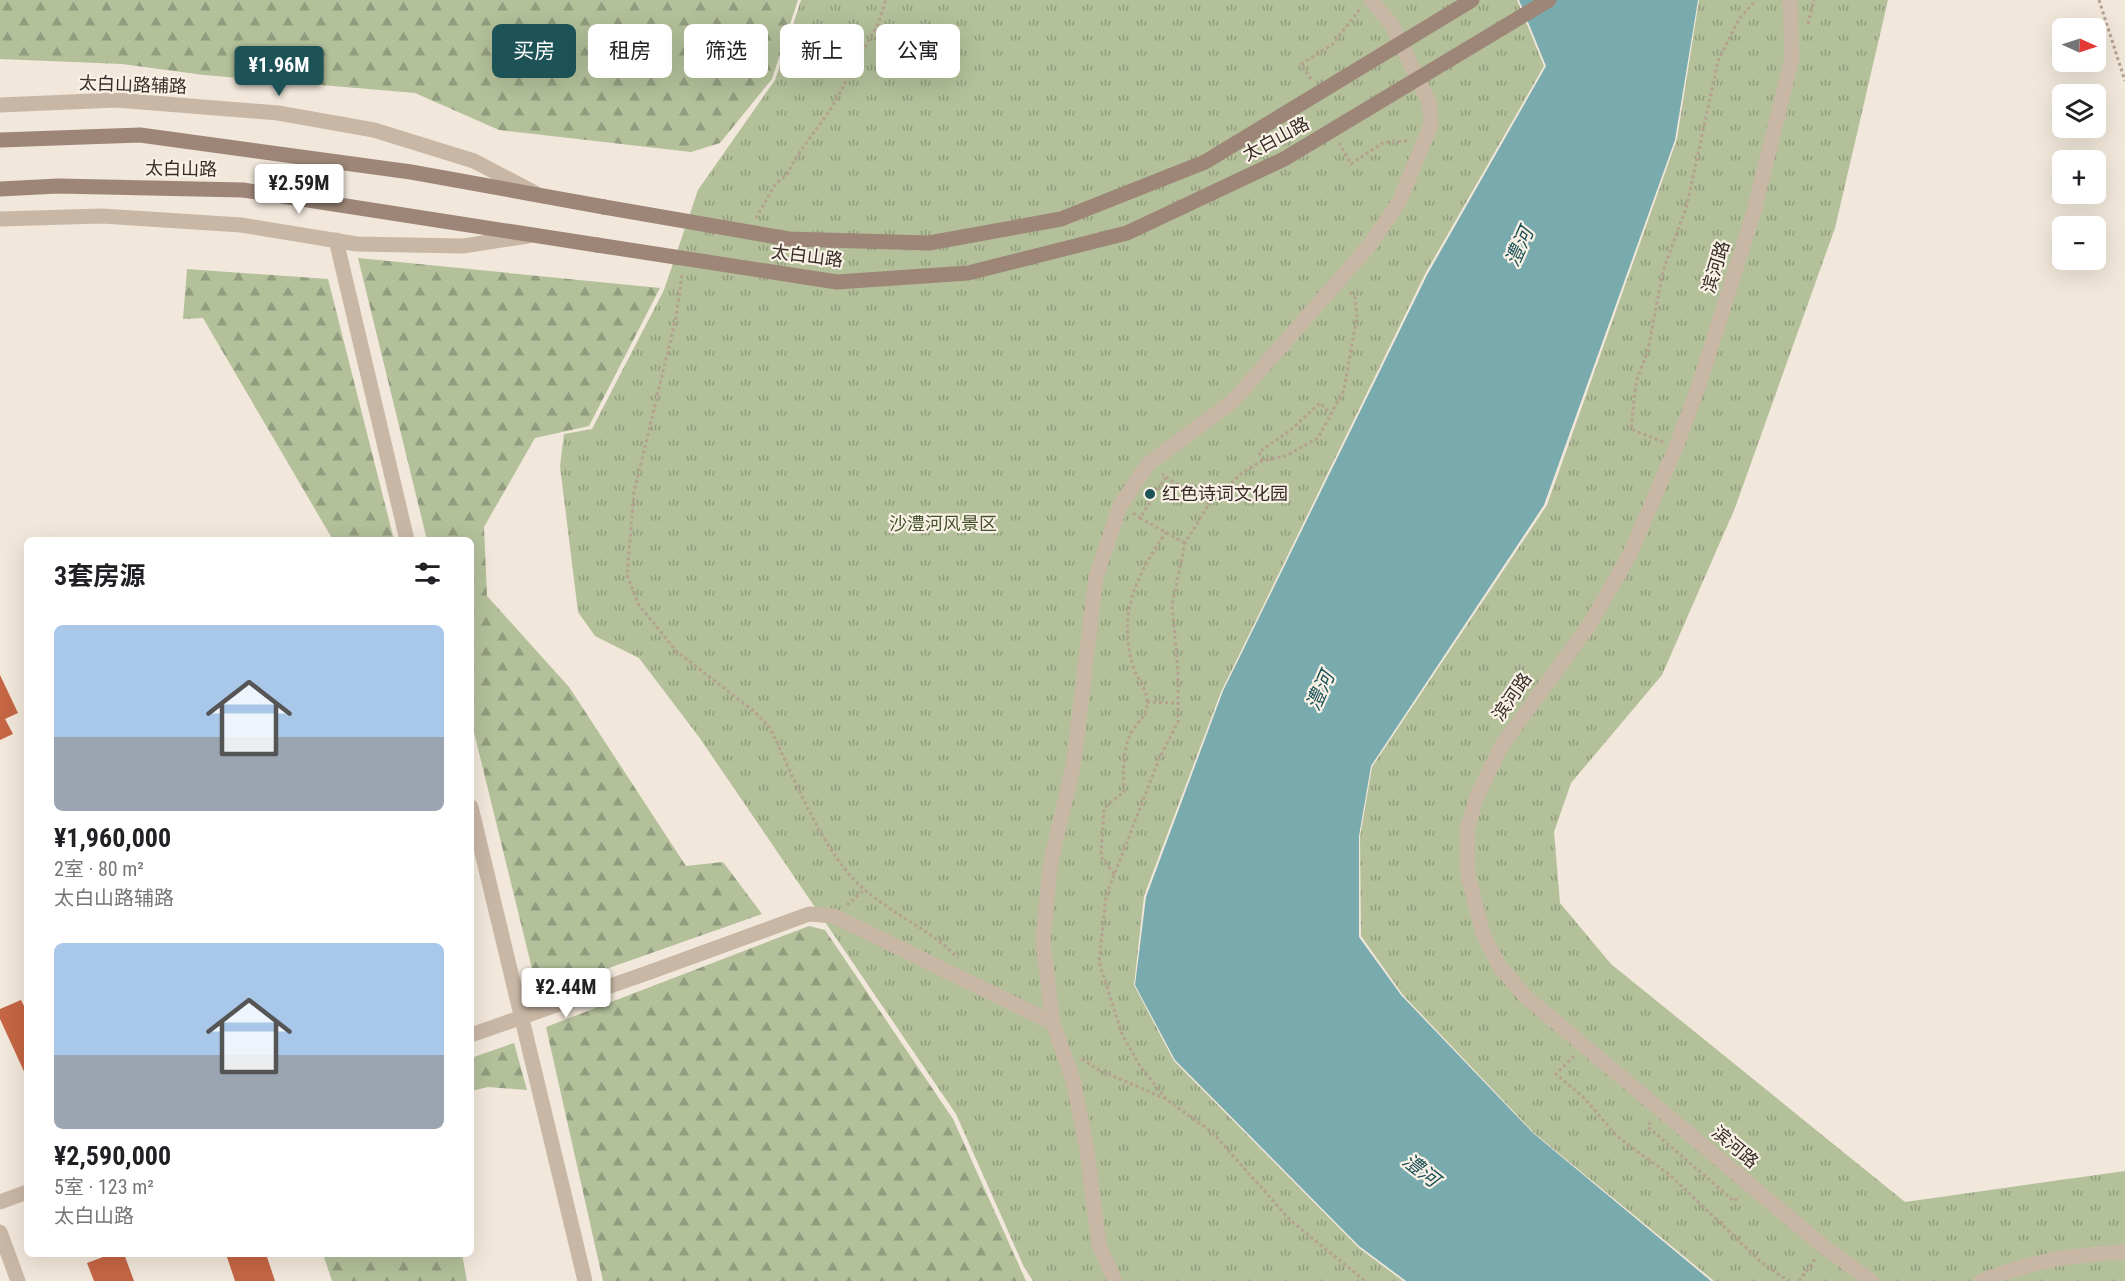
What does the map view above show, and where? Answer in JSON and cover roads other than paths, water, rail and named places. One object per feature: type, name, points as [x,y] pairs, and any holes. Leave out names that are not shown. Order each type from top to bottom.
[{"type":"main road","name":"太白山路","points":[[0,140],[140,135],[411,172],[789,239],[929,243],[1061,219],[1204,162],[1472,0]]},
{"type":"main road","name":"太白山路","points":[[0,189],[58,186],[243,190],[837,282],[968,273],[1127,233],[1284,159],[1549,0]]},
{"type":"street","points":[[1115,1281],[1099,1245],[1087,1150],[1073,1080],[1053,1023],[1043,942],[1050,865],[1073,767],[1096,577],[1120,506],[1148,464],[1233,401],[1370,246],[1399,202],[1431,124],[1429,102],[1392,25],[1371,0]]},
{"type":"street","name":"滨河路","points":[[1790,0],[1792,58],[1754,211],[1699,385],[1676,447],[1629,556],[1588,627],[1502,745],[1477,796],[1467,830],[1467,875],[1483,934],[1500,967],[1526,997],[1820,1252],[1871,1281]]},
{"type":"street","name":"太白山路辅路","points":[[0,105],[116,100],[278,113],[374,130],[463,157],[538,195]]},
{"type":"street","points":[[0,219],[102,216],[241,225],[357,244],[463,246],[535,235]]},
{"type":"street","points":[[336,240],[406,537]]},
{"type":"street","points":[[474,820],[585,1281]]},
{"type":"street","points":[[474,1034],[809,914],[834,916],[1053,1023]]},
{"type":"street","points":[[0,1202],[24,1193]]},
{"type":"street","points":[[0,1232],[18,1281]]},
{"type":"street","points":[[1981,1281],[2038,1262],[2076,1254],[2125,1252]]},
{"type":"water","name":"澧河","points":[[1519,0],[1698,0],[1675,140],[1544,505],[1371,766],[1359,836],[1359,937],[1401,995],[1533,1133],[1711,1281],[1406,1281],[1359,1246],[1175,1060],[1135,985],[1146,897],[1223,691],[1427,275],[1546,66]]},
{"type":"place","name":"红色诗词文化园","points":[[1150,494]]},
{"type":"park label","name":"沙澧河风景区","points":[[943,524]]}]
